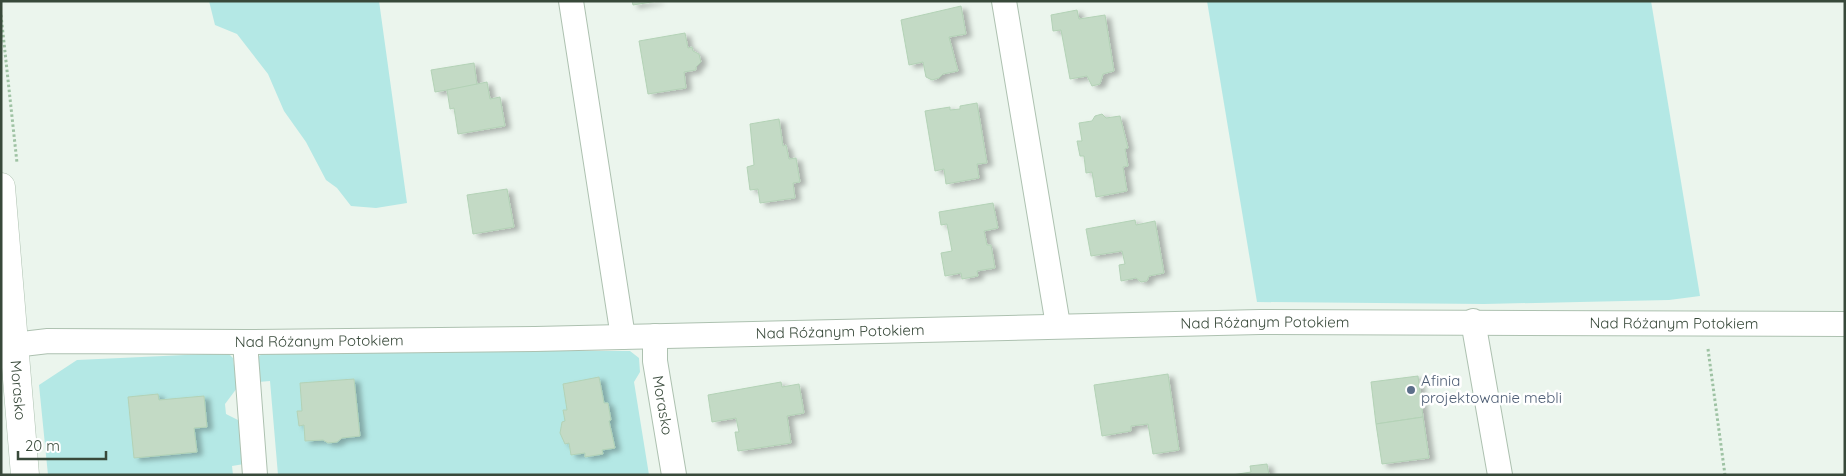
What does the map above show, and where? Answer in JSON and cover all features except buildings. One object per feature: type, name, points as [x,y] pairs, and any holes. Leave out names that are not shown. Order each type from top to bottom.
[{"type":"street","points":[[571,1],[623,337]]},
{"type":"street","points":[[1004,1],[1058,325]]},
{"type":"street","name":"Morasko","points":[[1,187],[8,347],[25,475]]},
{"type":"street","points":[[1473,322],[1500,475]]},
{"type":"street","name":"Nad Różanym Potokiem","points":[[8,347],[48,341],[244,342],[623,337],[1058,325],[1473,322],[1845,324]]},
{"type":"street","name":"Morasko","points":[[655,336],[655,361],[674,475]]},
{"type":"street","points":[[244,342],[255,475]]},
{"type":"path","points":[[1705,324],[1725,475]]},
{"type":"shaded area","points":[[209,1],[379,1],[407,203],[376,208],[351,206],[337,188],[326,180],[306,142],[284,111],[268,74],[237,34],[215,25]]},
{"type":"shaded area","points":[[1207,1],[1651,1],[1700,296],[1669,300],[1484,304],[1257,302]]},
{"type":"shaded area","points":[[267,351],[630,351],[639,358],[640,372],[634,382],[649,475],[278,475],[270,381],[258,382],[259,356]]},
{"type":"shaded area","points":[[228,353],[233,358],[237,388],[225,404],[226,414],[240,421],[244,464],[232,466],[233,475],[48,475],[39,385],[77,360]]},
{"type":"place","name":"Afinia projektowanie mebli","points":[[1411,390]]}]
